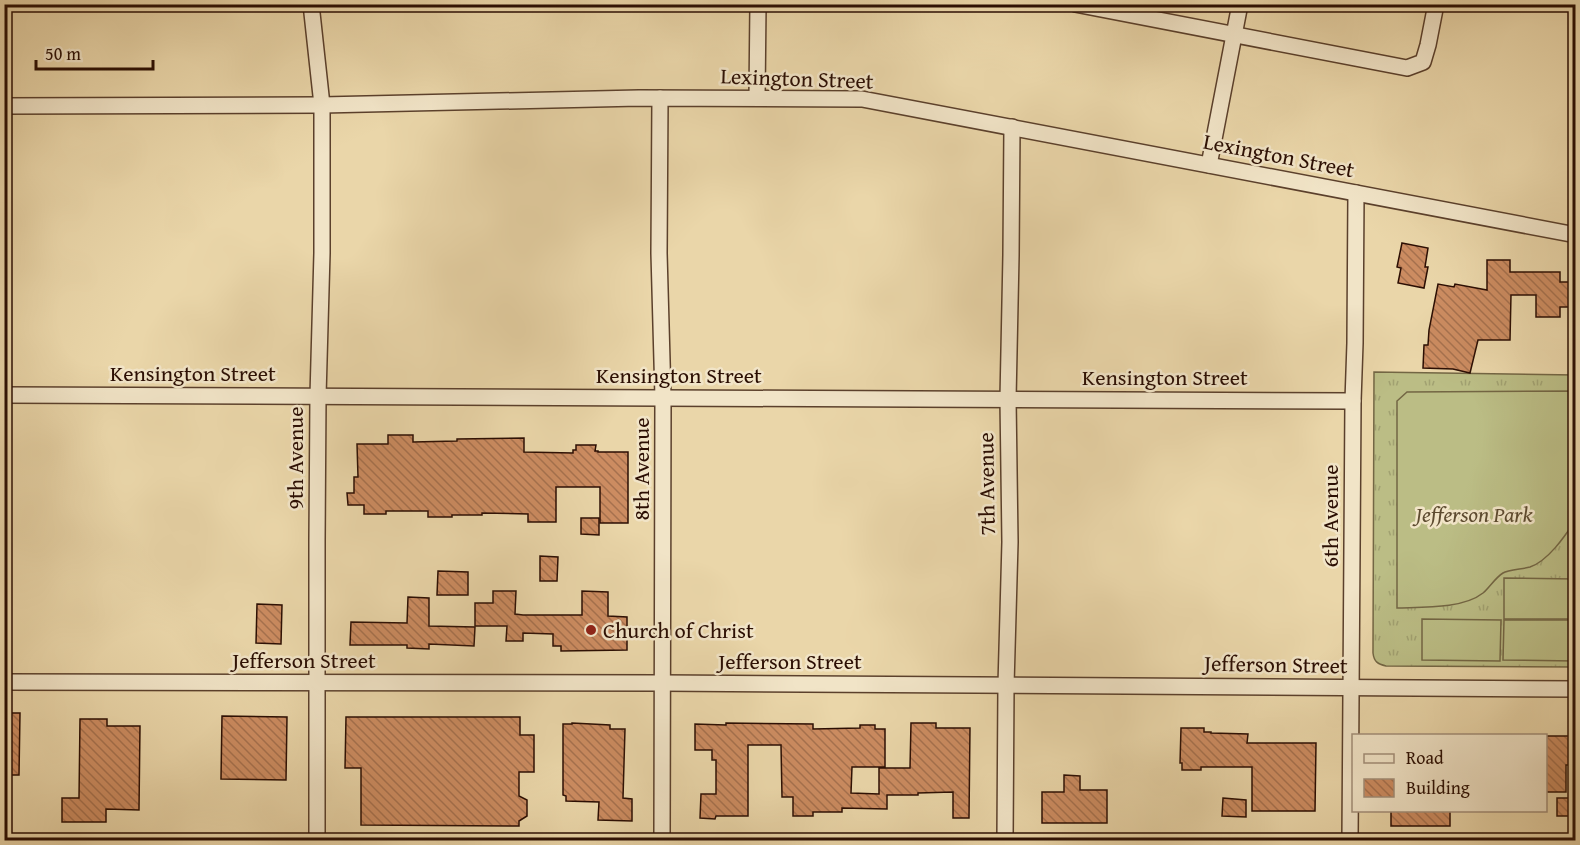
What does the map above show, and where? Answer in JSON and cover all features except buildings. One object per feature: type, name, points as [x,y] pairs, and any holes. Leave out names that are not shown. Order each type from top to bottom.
[{"type":"street","name":"9th Avenue","points":[[311,4],[322,105],[322,253],[318,396],[317,840]]},
{"type":"street","points":[[757,98],[758,4]]},
{"type":"street","points":[[1075,4],[1407,68],[1423,62],[1436,4]]},
{"type":"street","points":[[1209,165],[1240,4]]},
{"type":"street","name":"Lexington Street","points":[[4,106],[322,105],[660,98],[862,99],[1575,235]]},
{"type":"street","name":"8th Avenue","points":[[660,98],[663,397],[662,840]]},
{"type":"street","name":"7th Avenue","points":[[1005,840],[1010,542],[1008,399],[1012,127]]},
{"type":"street","name":"6th Avenue","points":[[1350,840],[1356,193]]},
{"type":"street","name":"Kensington Street","points":[[4,395],[1353,401]]},
{"type":"street","name":"Jefferson Street","points":[[4,682],[1006,684],[1575,689]]},
{"type":"green space","name":"Jefferson Park","points":[[1374,372],[1575,375],[1575,667],[1386,666],[1375,661],[1373,653]]},
{"type":"green space","points":[[1575,391],[1575,521],[1561,541],[1537,564],[1503,573],[1475,598],[1454,605],[1397,608],[1397,401],[1407,392]]},
{"type":"green space","points":[[1504,578],[1575,579],[1575,619],[1504,619]]},
{"type":"green space","points":[[1422,619],[1501,620],[1500,661],[1422,660]]},
{"type":"green space","points":[[1504,620],[1575,620],[1575,661],[1503,660]]},
{"type":"place","name":"Church of Christ","points":[[591,630]]}]
